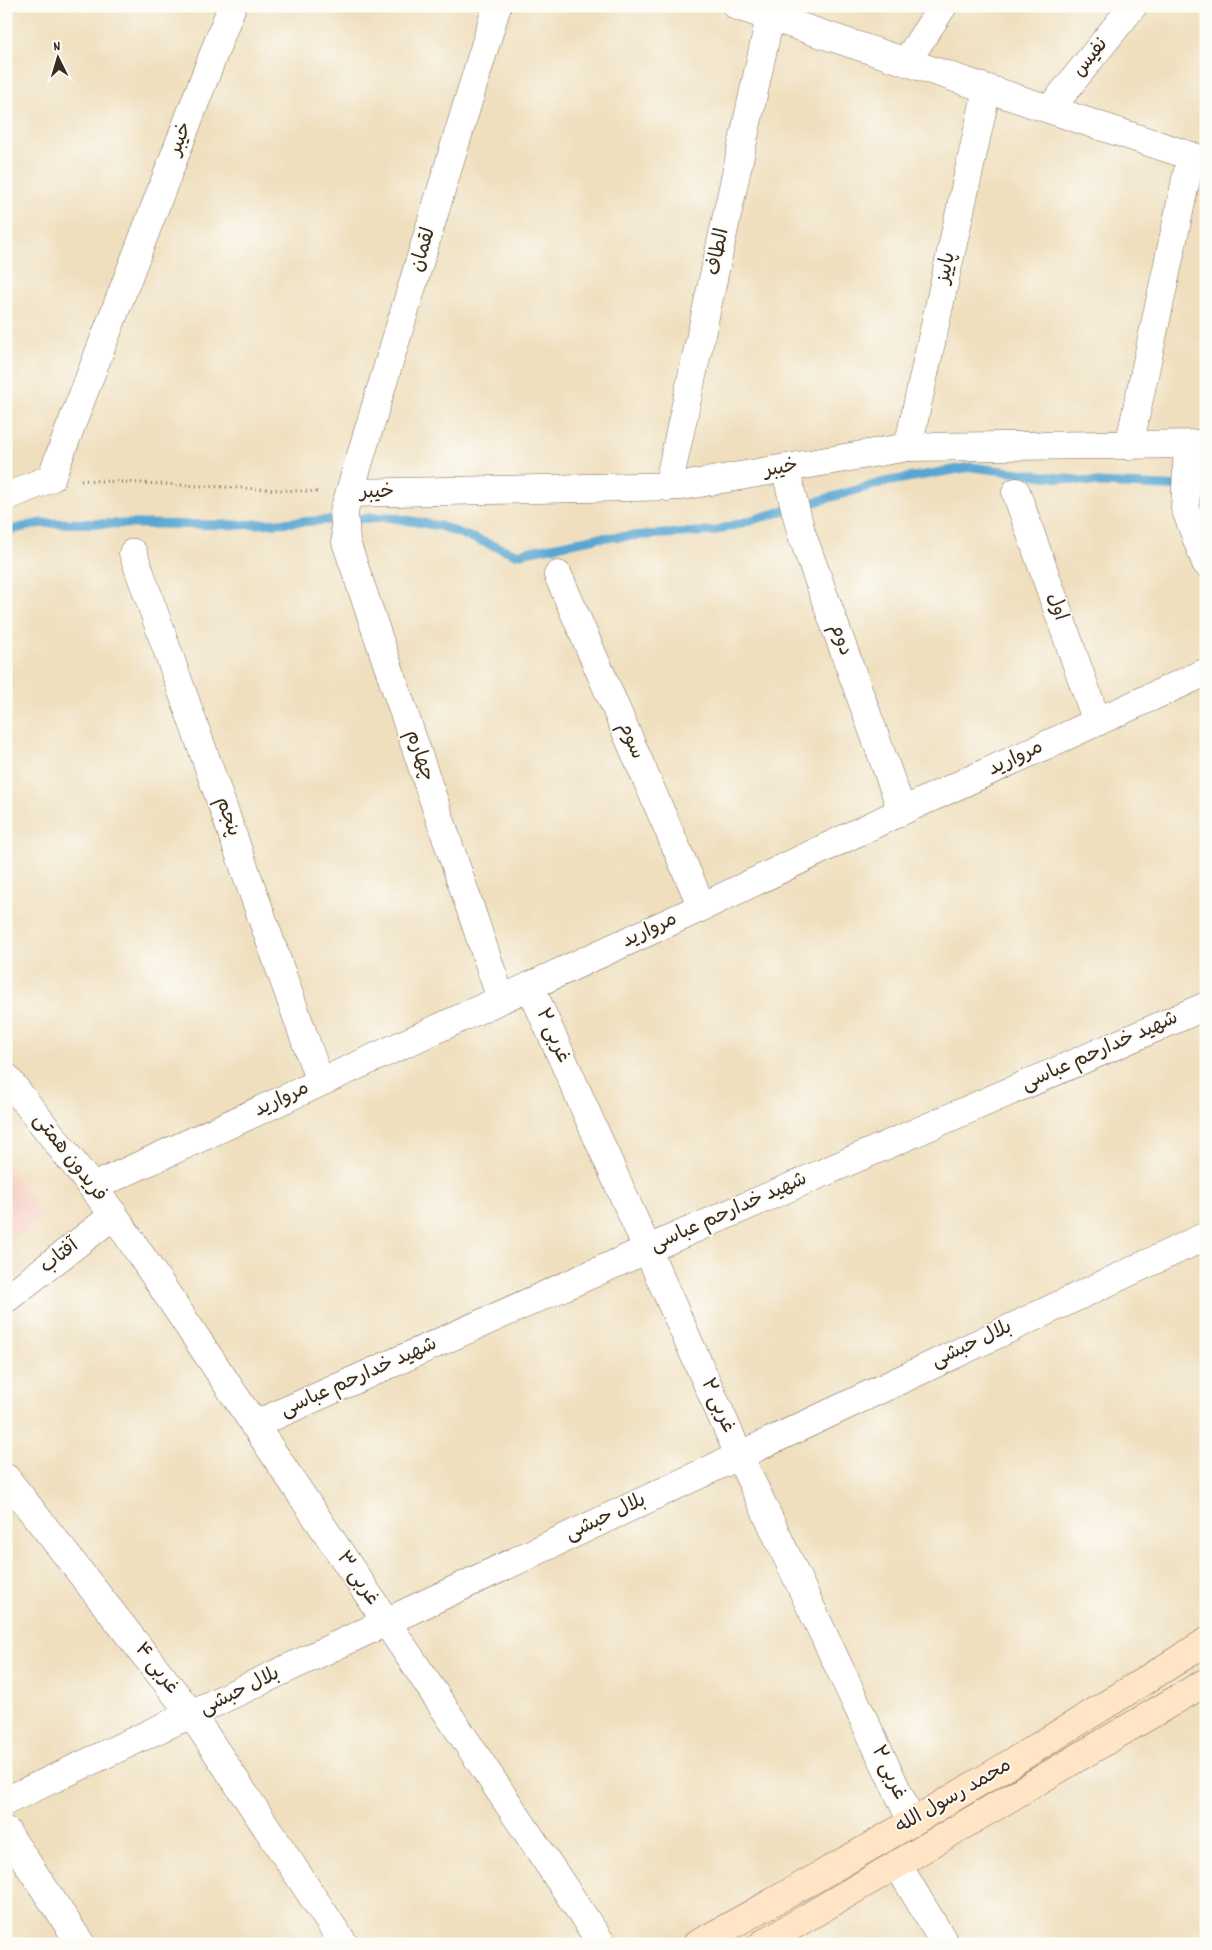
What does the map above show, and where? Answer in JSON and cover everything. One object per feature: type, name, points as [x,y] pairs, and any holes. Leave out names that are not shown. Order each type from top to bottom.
[{"type":"main road","name":"محمد رسول الله","points":[[697,1944],[1039,1748],[1206,1642]]},
{"type":"main road","name":"محمد رسول الله","points":[[762,1944],[1206,1682]]},
{"type":"street","name":"خیبر","points":[[51,478],[232,6]]},
{"type":"street","name":"لقمان","points":[[347,502],[497,6]]},
{"type":"street","points":[[737,6],[1198,158],[1129,446]]},
{"type":"street","points":[[906,62],[943,6]]},
{"type":"street","name":"نفیس","points":[[1050,109],[1133,6]]},
{"type":"street","name":"الطاف","points":[[668,486],[770,17]]},
{"type":"street","name":"پاییز","points":[[908,447],[987,89]]},
{"type":"street","name":"خیبر","points":[[347,502],[668,486],[785,469],[908,447],[1129,446],[1193,449]]},
{"type":"street","points":[[1193,449],[1185,508],[1206,563]]},
{"type":"street","name":"دوم","points":[[785,469],[801,532],[902,811]]},
{"type":"street","points":[[6,496],[51,478]]},
{"type":"street","name":"اول","points":[[1016,492],[1097,722]]},
{"type":"street","name":"چهارم","points":[[347,502],[346,542],[501,999]]},
{"type":"street","name":"پنجم","points":[[134,553],[320,1082]]},
{"type":"street","name":"سوم","points":[[558,575],[702,907]]},
{"type":"street","name":"مروارید","points":[[93,1187],[702,907],[902,811],[1206,672]]},
{"type":"street","name":"۲ غربی","points":[[530,986],[739,1455],[912,1822]]},
{"type":"street","name":"شهید خدارحم عباسی","points":[[254,1425],[648,1249],[1206,1006]]},
{"type":"street","name":"فریدون همتی","points":[[6,1077],[114,1215]]},
{"type":"street","name":"آفتاب","points":[[6,1298],[114,1215]]},
{"type":"street","name":"۳ غربی","points":[[114,1215],[602,1944]]},
{"type":"street","name":"بلال حبشی","points":[[6,1802],[1206,1236]]},
{"type":"street","name":"۴ غربی","points":[[6,1478],[192,1715],[344,1944]]},
{"type":"street","points":[[6,1831],[81,1944]]},
{"type":"street","points":[[897,1864],[945,1944]]},
{"type":"path","name":"خیبر","points":[[51,478],[347,502]]},
{"type":"shaded area","points":[[6,1167],[44,1216],[6,1245]]},
{"type":"waterway","points":[[6,531],[41,523],[239,525],[389,517],[440,526],[516,554],[597,538],[714,531],[884,482],[971,467],[1101,483],[1206,488]]}]
